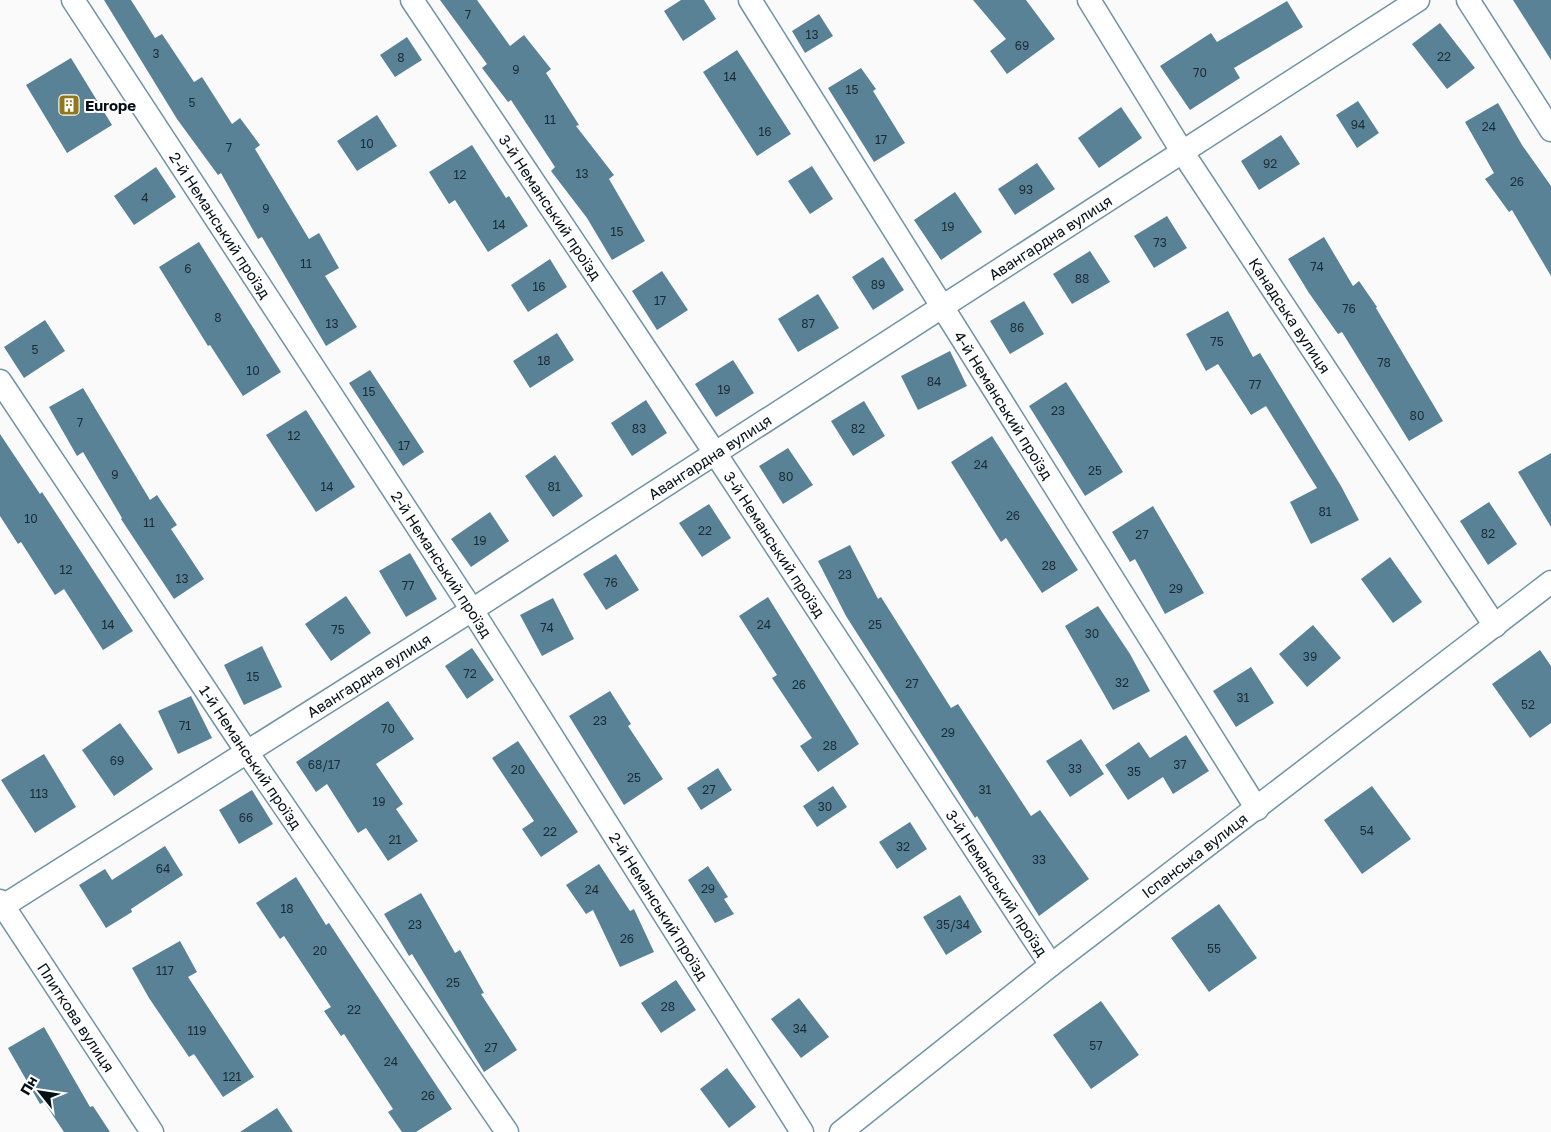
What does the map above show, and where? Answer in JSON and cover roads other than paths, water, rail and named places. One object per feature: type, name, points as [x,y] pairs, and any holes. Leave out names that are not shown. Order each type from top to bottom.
[{"type":"street","name":"2-й Неманський проїзд","points":[[72,0],[472,610],[802,1132]]},
{"type":"street","name":"3-й Неманський проїзд","points":[[412,0],[715,453],[1051,966]]},
{"type":"street","name":"4-й Неманський проїзд","points":[[750,0],[1257,809]]},
{"type":"street","name":"Канадська вулиця","points":[[1089,0],[1183,152],[1496,626]]},
{"type":"street","name":"Авангардна вулиця","points":[[1,905],[472,610],[1418,0]]},
{"type":"street","points":[[1468,0],[1551,130]]},
{"type":"street","name":"1-й Неманський проїзд","points":[[0,381],[247,752],[507,1132]]},
{"type":"street","name":"Іспанська вулиця","points":[[842,1132],[1051,966],[1551,582]]},
{"type":"street","name":"Плиткова вулиця","points":[[1,905],[152,1132]]},
{"type":"place","name":"Europe","points":[[69,105]]}]
